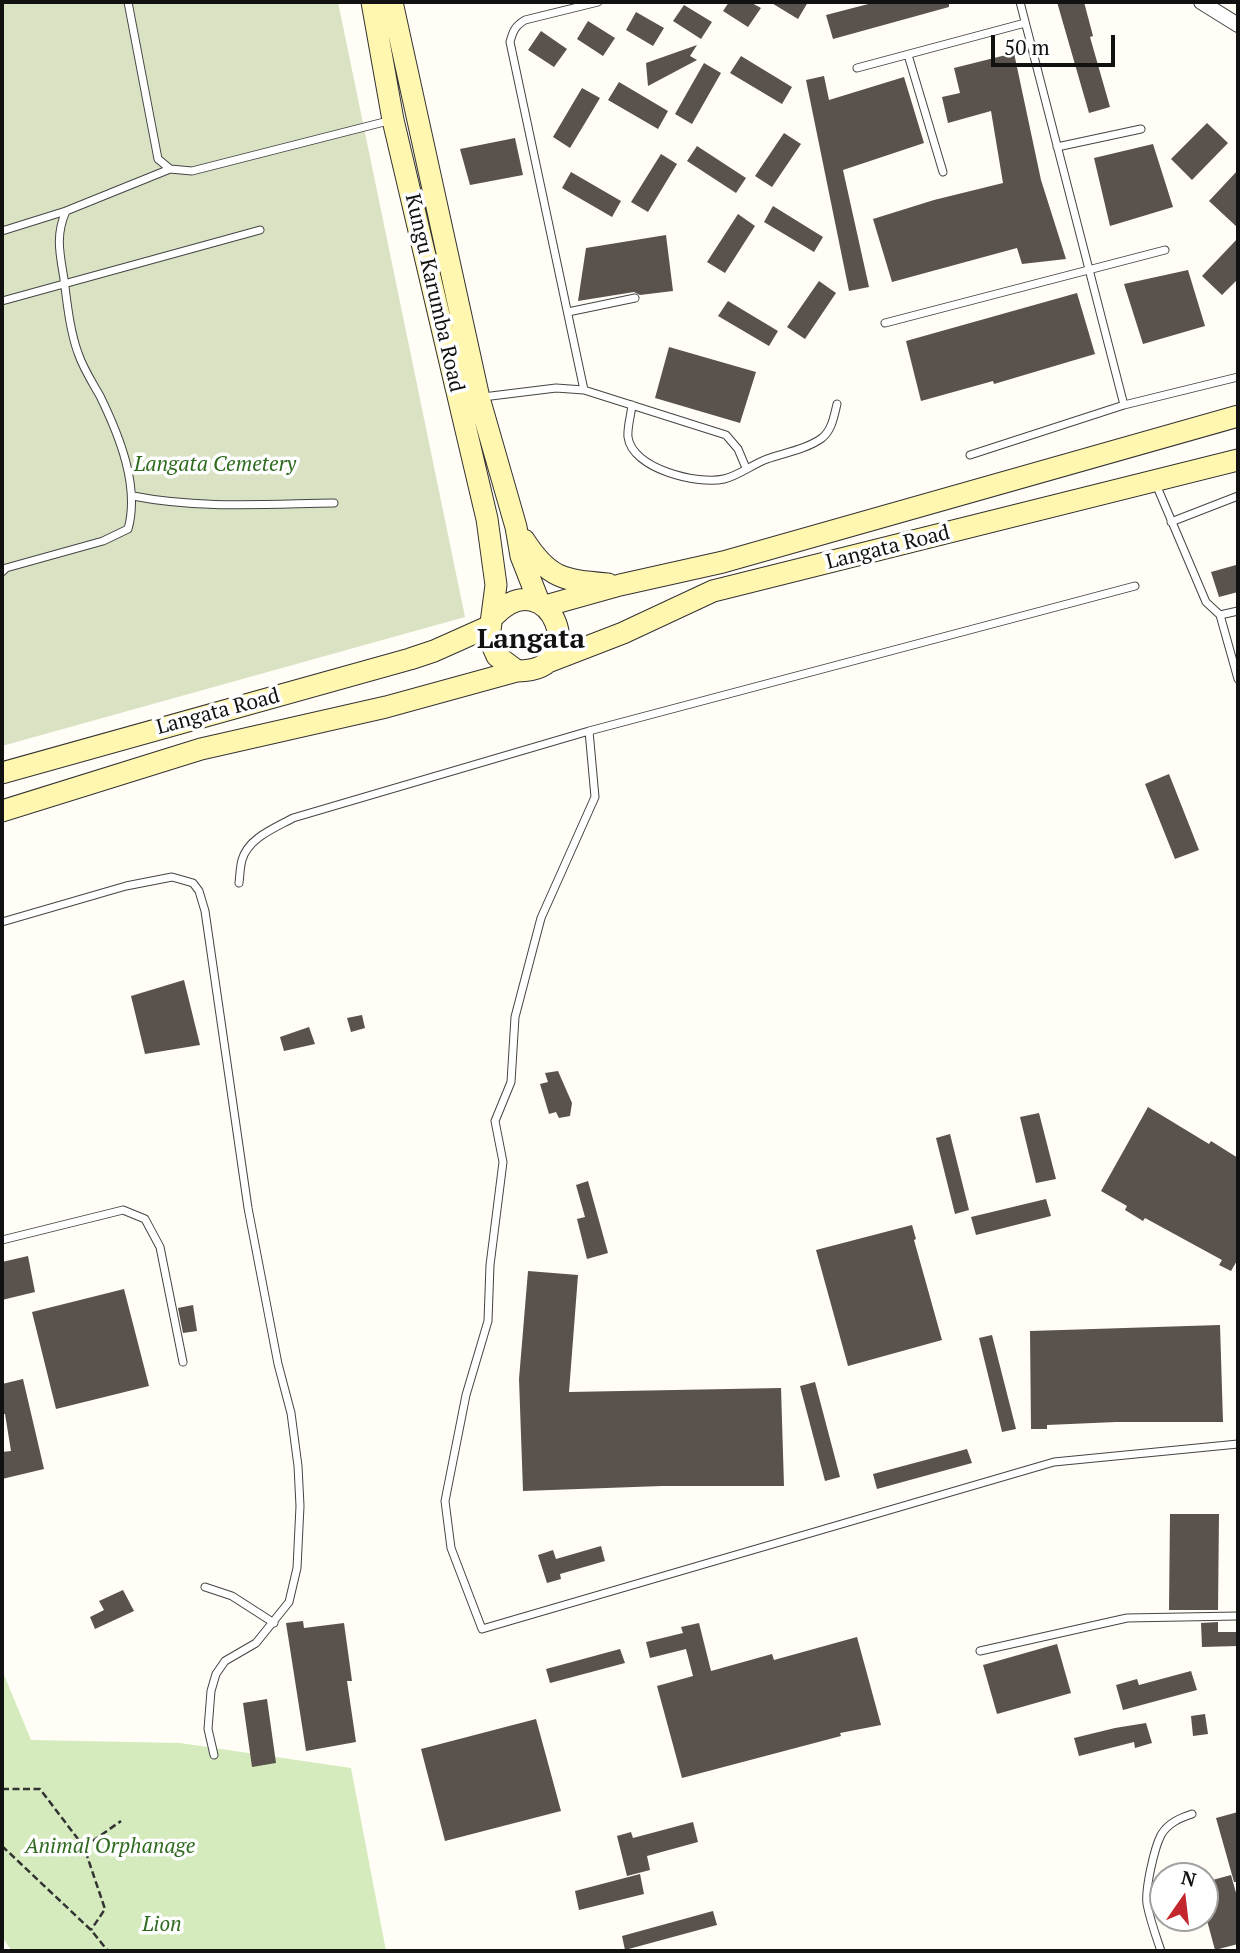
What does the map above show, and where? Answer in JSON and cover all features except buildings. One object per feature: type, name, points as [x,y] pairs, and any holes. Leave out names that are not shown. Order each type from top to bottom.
[{"type":"main road","name":"Kungu Karumba Road","points":[[372,2],[393,120],[487,519],[496,585],[492,621]]},
{"type":"main road","points":[[392,2],[479,398],[516,527],[521,556],[542,604],[554,616],[559,640],[556,653],[535,670],[517,671],[497,656],[489,638],[492,621],[503,606],[515,601],[542,604],[620,585]]},
{"type":"main road","name":"Langata Road","points":[[620,585],[723,562],[1234,419]]},
{"type":"main road","name":"Langata Road","points":[[548,662],[713,591],[1238,460]]},
{"type":"main road","points":[[516,527],[539,562],[560,576],[582,582],[620,585]]},
{"type":"main road","name":"Langata Road","points":[[2,773],[434,651],[492,621]]},
{"type":"main road","name":"Langata Road","points":[[2,811],[201,749],[386,707],[517,671]]},
{"type":"street","points":[[1201,2],[1238,26]]},
{"type":"lane","points":[[128,2],[158,159],[170,169]]},
{"type":"lane","points":[[584,390],[510,42],[513,31],[525,20],[598,2]]},
{"type":"lane","points":[[1020,2],[1124,405]]},
{"type":"lane","points":[[857,68],[1025,23]]},
{"type":"lane","points":[[908,55],[943,172]]},
{"type":"lane","points":[[2,231],[66,211],[170,169],[192,171],[393,120]]},
{"type":"lane","points":[[1057,147],[1140,129]]},
{"type":"lane","points":[[2,572],[6,568],[103,541],[128,529],[133,512],[129,475],[109,415],[78,353],[64,284],[59,228],[66,211]]},
{"type":"lane","points":[[2,301],[260,230]]},
{"type":"lane","points":[[885,323],[1165,250]]},
{"type":"lane","points":[[568,312],[635,298]]},
{"type":"lane","points":[[970,455],[1124,405],[1238,377]]},
{"type":"lane","points":[[479,398],[556,388],[584,390],[726,435],[738,449],[746,468]]},
{"type":"lane","points":[[632,405],[628,439],[640,457],[656,468],[690,479],[724,479],[822,438],[833,419],[837,404]]},
{"type":"lane","points":[[1154,481],[1206,602],[1220,615],[1238,679]]},
{"type":"lane","points":[[133,496],[202,505],[334,503]]},
{"type":"lane","points":[[1171,522],[1238,496]]},
{"type":"lane","points":[[239,883],[242,858],[250,846],[267,832],[293,818],[589,731],[1135,586]]},
{"type":"lane","points":[[1220,615],[1238,611]]},
{"type":"lane","points":[[589,731],[595,797],[541,918],[515,1017],[511,1082],[495,1121],[503,1162],[490,1265],[488,1321],[466,1395],[444,1501],[451,1548],[481,1629],[1054,1462],[1238,1444]]},
{"type":"lane","points":[[2,922],[158,878],[180,878],[193,883],[199,891],[205,911],[248,1208],[278,1364],[291,1413],[300,1506],[297,1568],[289,1602],[256,1643],[225,1661],[216,1674],[211,1691],[208,1729],[214,1755]]},
{"type":"lane","points":[[2,1240],[123,1210],[145,1219],[159,1247],[183,1362]]},
{"type":"lane","points":[[205,1587],[232,1596],[274,1623]]},
{"type":"lane","points":[[980,1651],[1127,1618],[1238,1616]]},
{"type":"lane","points":[[1161,1951],[1149,1914],[1147,1894],[1156,1852],[1167,1827],[1192,1814]]},
{"type":"path","points":[[2,1789],[40,1789],[84,1847],[105,1909],[91,1930]]},
{"type":"path","points":[[84,1847],[121,1821]]},
{"type":"path","points":[[2,1846],[91,1930],[108,1951]]},
{"type":"green space","name":"Langata Cemetery","points":[[2,2],[338,2],[465,617],[2,746]]},
{"type":"green space","name":"Animal Orphanage","points":[[2,1670],[31,1740],[180,1743],[351,1768],[386,1951],[12,1951],[2,1937]]},
{"type":"district","name":"Langata","points":[[531,640]]},
{"type":"park label","name":"Lion","points":[[162,1925]]}]
